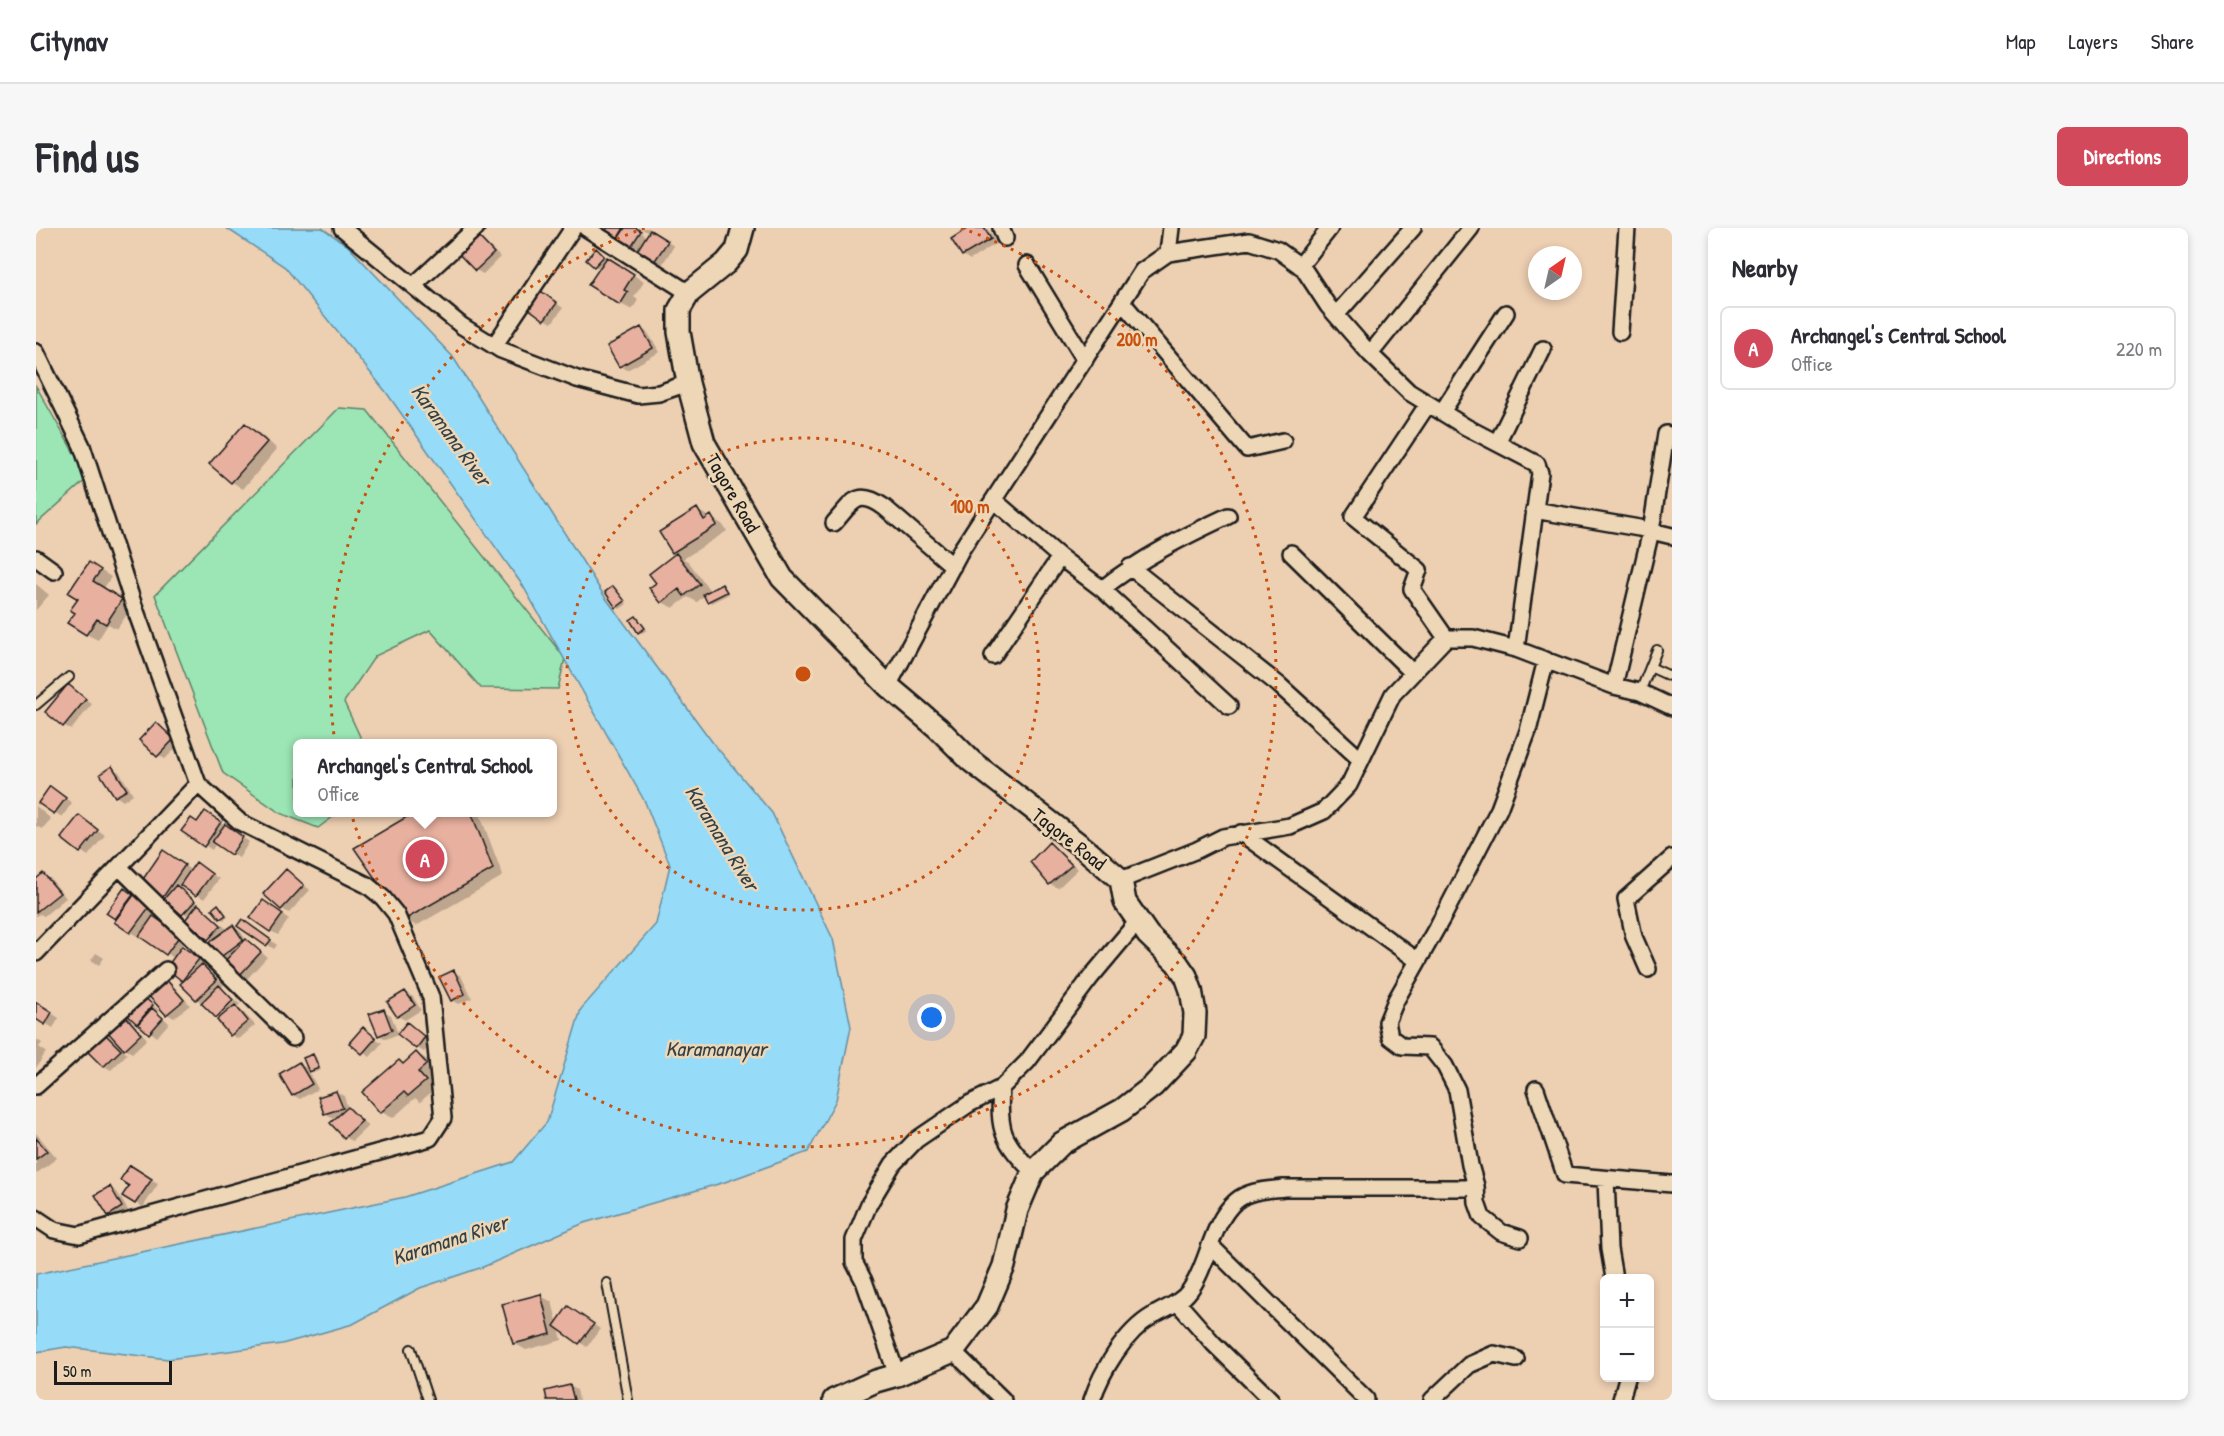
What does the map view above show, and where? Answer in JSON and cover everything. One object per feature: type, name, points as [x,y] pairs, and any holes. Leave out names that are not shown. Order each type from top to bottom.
[{"type":"street","points":[[342,228],[462,326],[494,346],[577,379],[638,395],[659,393],[688,383]]},
{"type":"street","points":[[413,286],[476,228]]},
{"type":"street","points":[[494,346],[573,228]]},
{"type":"street","points":[[586,228],[689,293],[726,263],[737,250],[743,228]]},
{"type":"street","points":[[1168,253],[1171,228]]},
{"type":"street","points":[[1300,266],[1330,228]]},
{"type":"street","points":[[1336,315],[1413,228]]},
{"type":"street","points":[[1370,354],[1471,228]]},
{"type":"street","points":[[1620,332],[1627,228]]},
{"type":"street","points":[[888,686],[953,566],[1142,271],[1168,253],[1249,242],[1278,250],[1300,266],[1336,315],[1370,354],[1409,392],[1497,444],[1537,464],[1540,473],[1515,649]]},
{"type":"street","points":[[1028,265],[1085,360]]},
{"type":"street","name":"Tagore Road","points":[[689,293],[679,310],[679,332],[688,383],[704,443],[782,578],[888,686],[938,728],[971,762],[1085,849],[1121,880],[1125,902],[1148,935],[1177,963],[1186,976],[1195,1013],[1194,1036],[1172,1069],[1122,1110],[1062,1143],[1033,1172],[1017,1210],[1004,1266],[987,1306],[953,1351],[834,1400]]},
{"type":"street","points":[[1122,302],[1247,449],[1283,441]]},
{"type":"street","points":[[1442,412],[1506,313]]},
{"type":"street","points":[[1497,444],[1544,349]]},
{"type":"street","points":[[36,352],[82,446],[133,603],[198,784],[240,822],[367,885],[383,898],[396,914],[431,997],[443,1118],[430,1138],[79,1235],[54,1230],[36,1218]]},
{"type":"street","points":[[1428,404],[1353,517],[1419,570],[1412,589],[1446,638]]},
{"type":"street","points":[[1614,686],[1651,531],[1666,434]]},
{"type":"street","points":[[834,524],[855,499],[863,497],[884,507],[953,566]]},
{"type":"street","points":[[994,501],[1102,589],[1229,706]]},
{"type":"street","points":[[1534,510],[1672,536]]},
{"type":"street","points":[[1102,589],[1130,567],[1161,548],[1228,516]]},
{"type":"street","points":[[1291,554],[1412,672]]},
{"type":"street","points":[[993,656],[1060,557]]},
{"type":"street","points":[[36,558],[54,571]]},
{"type":"street","points":[[1130,567],[1279,685],[1361,760]]},
{"type":"street","points":[[1121,880],[1197,850],[1223,837],[1290,826],[1324,811],[1349,785],[1393,694],[1446,638],[1473,638],[1515,649],[1614,686],[1640,692],[1672,707]]},
{"type":"street","points":[[1520,1238],[1501,1232],[1482,1217],[1477,1203],[1476,1186],[1456,1090],[1445,1066],[1430,1047],[1402,1046],[1390,1037],[1387,1022],[1499,809],[1528,731],[1546,660]]},
{"type":"street","points":[[36,953],[198,784]]},
{"type":"street","points":[[1241,833],[1418,961]]},
{"type":"street","points":[[1648,969],[1634,937],[1626,899],[1672,858]]},
{"type":"street","points":[[119,867],[293,1038]]},
{"type":"street","points":[[897,1375],[864,1281],[854,1262],[854,1240],[868,1204],[893,1164],[916,1140],[954,1113],[1001,1088],[1027,1062],[1091,977],[1138,921]]},
{"type":"street","points":[[36,1086],[166,970]]},
{"type":"street","points":[[1001,1088],[1000,1125],[1008,1143],[1033,1172]]},
{"type":"street","points":[[1536,1089],[1565,1175],[1672,1184]]},
{"type":"street","points":[[1606,1179],[1609,1249],[1613,1274]]},
{"type":"street","points":[[1092,1400],[1098,1380],[1130,1333],[1151,1316],[1178,1303],[1190,1290],[1224,1214],[1238,1200],[1258,1191],[1284,1188],[1466,1188],[1476,1186]]},
{"type":"street","points":[[1210,1245],[1366,1398]]},
{"type":"street","points":[[1178,1303],[1213,1343],[1271,1400]]},
{"type":"street","points":[[953,1351],[1003,1400]]},
{"type":"street","points":[[1432,1400],[1470,1365],[1494,1354],[1516,1359]]},
{"type":"street","points":[[1621,1400],[1626,1382]]},
{"type":"lane","points":[[1640,692],[1657,650]]},
{"type":"lane","points":[[1650,667],[1672,677]]},
{"type":"lane","points":[[36,705],[69,676]]},
{"type":"lane","points":[[607,1283],[627,1400]]},
{"type":"lane","points":[[411,1349],[429,1400]]},
{"type":"green space","points":[[36,386],[88,478],[36,524]]},
{"type":"green space","points":[[339,408],[367,410],[565,658],[558,689],[481,688],[430,630],[375,656],[344,702],[361,739],[293,739],[293,817],[333,817],[318,828],[280,813],[223,773],[155,595]]},
{"type":"water","name":"Karamanayar","points":[[226,228],[322,228],[348,246],[453,357],[605,597],[713,743],[772,813],[833,939],[851,1027],[836,1100],[808,1152],[725,1182],[584,1223],[483,1267],[420,1288],[353,1324],[282,1344],[168,1359],[66,1347],[36,1352],[36,1274],[405,1197],[513,1162],[547,1122],[581,1009],[656,924],[670,865],[645,802],[523,586],[386,392],[285,267]]},
{"type":"building","points":[[607,228],[624,228],[616,241],[604,233]]},
{"type":"building","points":[[625,228],[636,228],[641,231],[630,248],[617,240]]},
{"type":"building","points":[[968,228],[984,228],[991,239],[962,256],[951,239]]},
{"type":"building","points":[[650,230],[668,241],[652,265],[635,254]]},
{"type":"building","points":[[474,232],[494,253],[475,271],[455,250]]},
{"type":"building","points":[[596,248],[604,256],[594,267],[586,260]]},
{"type":"building","points":[[607,257],[634,274],[624,290],[628,292],[620,305],[588,285]]},
{"type":"building","points":[[541,291],[557,303],[544,320],[528,308]]},
{"type":"building","points":[[641,327],[653,348],[619,367],[607,346]]},
{"type":"building","points":[[245,423],[267,442],[231,483],[209,464]]},
{"type":"building","points":[[697,508],[704,520],[711,515],[717,525],[672,553],[659,532]]},
{"type":"building","points":[[676,553],[700,584],[684,596],[679,589],[661,603],[649,588],[656,583],[649,574]]},
{"type":"building","points":[[89,562],[101,570],[93,581],[122,599],[106,624],[97,619],[86,635],[67,623],[75,613],[70,610],[78,599],[68,593]]},
{"type":"building","points":[[722,584],[727,592],[707,602],[703,594]]},
{"type":"building","points":[[613,586],[625,601],[616,608],[605,592]]},
{"type":"building","points":[[636,616],[645,628],[638,633],[630,620]]},
{"type":"building","points":[[68,684],[86,699],[63,727],[45,712]]},
{"type":"building","points":[[156,722],[174,739],[157,757],[139,740]]},
{"type":"building","points":[[112,766],[127,790],[115,797],[100,774]]},
{"type":"building","points":[[50,786],[66,798],[54,814],[38,803]]},
{"type":"building","points":[[205,811],[221,822],[204,847],[181,831],[191,818],[197,822]]},
{"type":"building","points":[[79,815],[98,830],[80,853],[61,838]]},
{"type":"building","points":[[407,817],[473,817],[493,869],[404,920],[354,848]]},
{"type":"building","points":[[225,824],[243,837],[231,855],[212,842]]},
{"type":"building","points":[[1049,842],[1072,865],[1049,885],[1030,862]]},
{"type":"building","points":[[163,850],[185,865],[163,897],[141,882]]},
{"type":"building","points":[[196,862],[212,874],[196,896],[180,885]]},
{"type":"building","points":[[286,869],[304,885],[281,910],[263,894]]},
{"type":"building","points":[[43,873],[60,893],[36,912],[36,879]]},
{"type":"building","points":[[176,885],[195,901],[182,915],[164,899]]},
{"type":"building","points":[[124,888],[133,895],[115,919],[106,913]]},
{"type":"building","points":[[134,895],[150,906],[130,933],[114,922]]},
{"type":"building","points":[[263,900],[283,914],[270,932],[250,918]]},
{"type":"building","points":[[198,904],[221,925],[208,940],[185,920]]},
{"type":"building","points":[[218,904],[226,915],[220,919],[212,909]]},
{"type":"building","points":[[153,916],[180,935],[166,955],[139,936]]},
{"type":"building","points":[[242,919],[271,940],[266,946],[237,926]]},
{"type":"building","points":[[233,925],[243,940],[218,959],[207,944]]},
{"type":"building","points":[[246,939],[261,952],[238,977],[223,963]]},
{"type":"building","points":[[182,946],[199,959],[182,981],[166,968]]},
{"type":"building","points":[[202,964],[217,980],[196,1000],[180,984]]},
{"type":"building","points":[[454,970],[465,994],[451,1001],[439,977]]},
{"type":"building","points":[[164,977],[184,1000],[166,1015],[146,993]]},
{"type":"building","points":[[219,985],[233,1000],[216,1018],[201,1003]]},
{"type":"building","points":[[405,991],[415,1005],[397,1017],[387,1002]]},
{"type":"building","points":[[142,995],[153,1005],[137,1024],[126,1014]]},
{"type":"building","points":[[36,1002],[52,1012],[45,1025],[36,1019]]},
{"type":"building","points":[[235,1005],[248,1021],[230,1036],[217,1020]]},
{"type":"building","points":[[152,1008],[163,1018],[149,1034],[138,1024]]},
{"type":"building","points":[[384,1009],[392,1030],[378,1036],[369,1014]]},
{"type":"building","points":[[123,1013],[141,1034],[124,1050],[105,1029]]},
{"type":"building","points":[[407,1022],[425,1037],[416,1049],[397,1034]]},
{"type":"building","points":[[363,1027],[376,1038],[362,1054],[349,1043]]},
{"type":"building","points":[[101,1030],[121,1050],[103,1067],[84,1048]]},
{"type":"building","points":[[416,1052],[427,1064],[418,1072],[426,1081],[408,1096],[404,1092],[380,1113],[362,1092],[399,1060],[403,1064]]},
{"type":"building","points":[[313,1054],[319,1068],[309,1072],[303,1058]]},
{"type":"building","points":[[299,1062],[312,1084],[292,1096],[279,1074]]},
{"type":"building","points":[[336,1091],[343,1108],[324,1114],[318,1097]]},
{"type":"building","points":[[348,1107],[362,1121],[344,1138],[330,1123]]},
{"type":"building","points":[[36,1138],[47,1151],[36,1159]]},
{"type":"building","points":[[130,1165],[152,1179],[135,1204],[122,1196],[129,1186],[120,1180]]},
{"type":"building","points":[[110,1186],[122,1207],[108,1216],[95,1195]]},
{"type":"building","points":[[541,1294],[551,1334],[513,1344],[502,1304]]},
{"type":"building","points":[[568,1306],[594,1324],[579,1344],[554,1326]]},
{"type":"building","points":[[570,1385],[574,1400],[547,1400],[545,1391]]},
{"type":"place","name":"Archangel's Central School","points":[[425,859]]},
{"type":"water label","name":"Karamana River","points":[[451,435]]},
{"type":"water label","name":"Karamana River","points":[[722,838]]},
{"type":"water label","name":"Karamana River","points":[[450,1240]]}]
